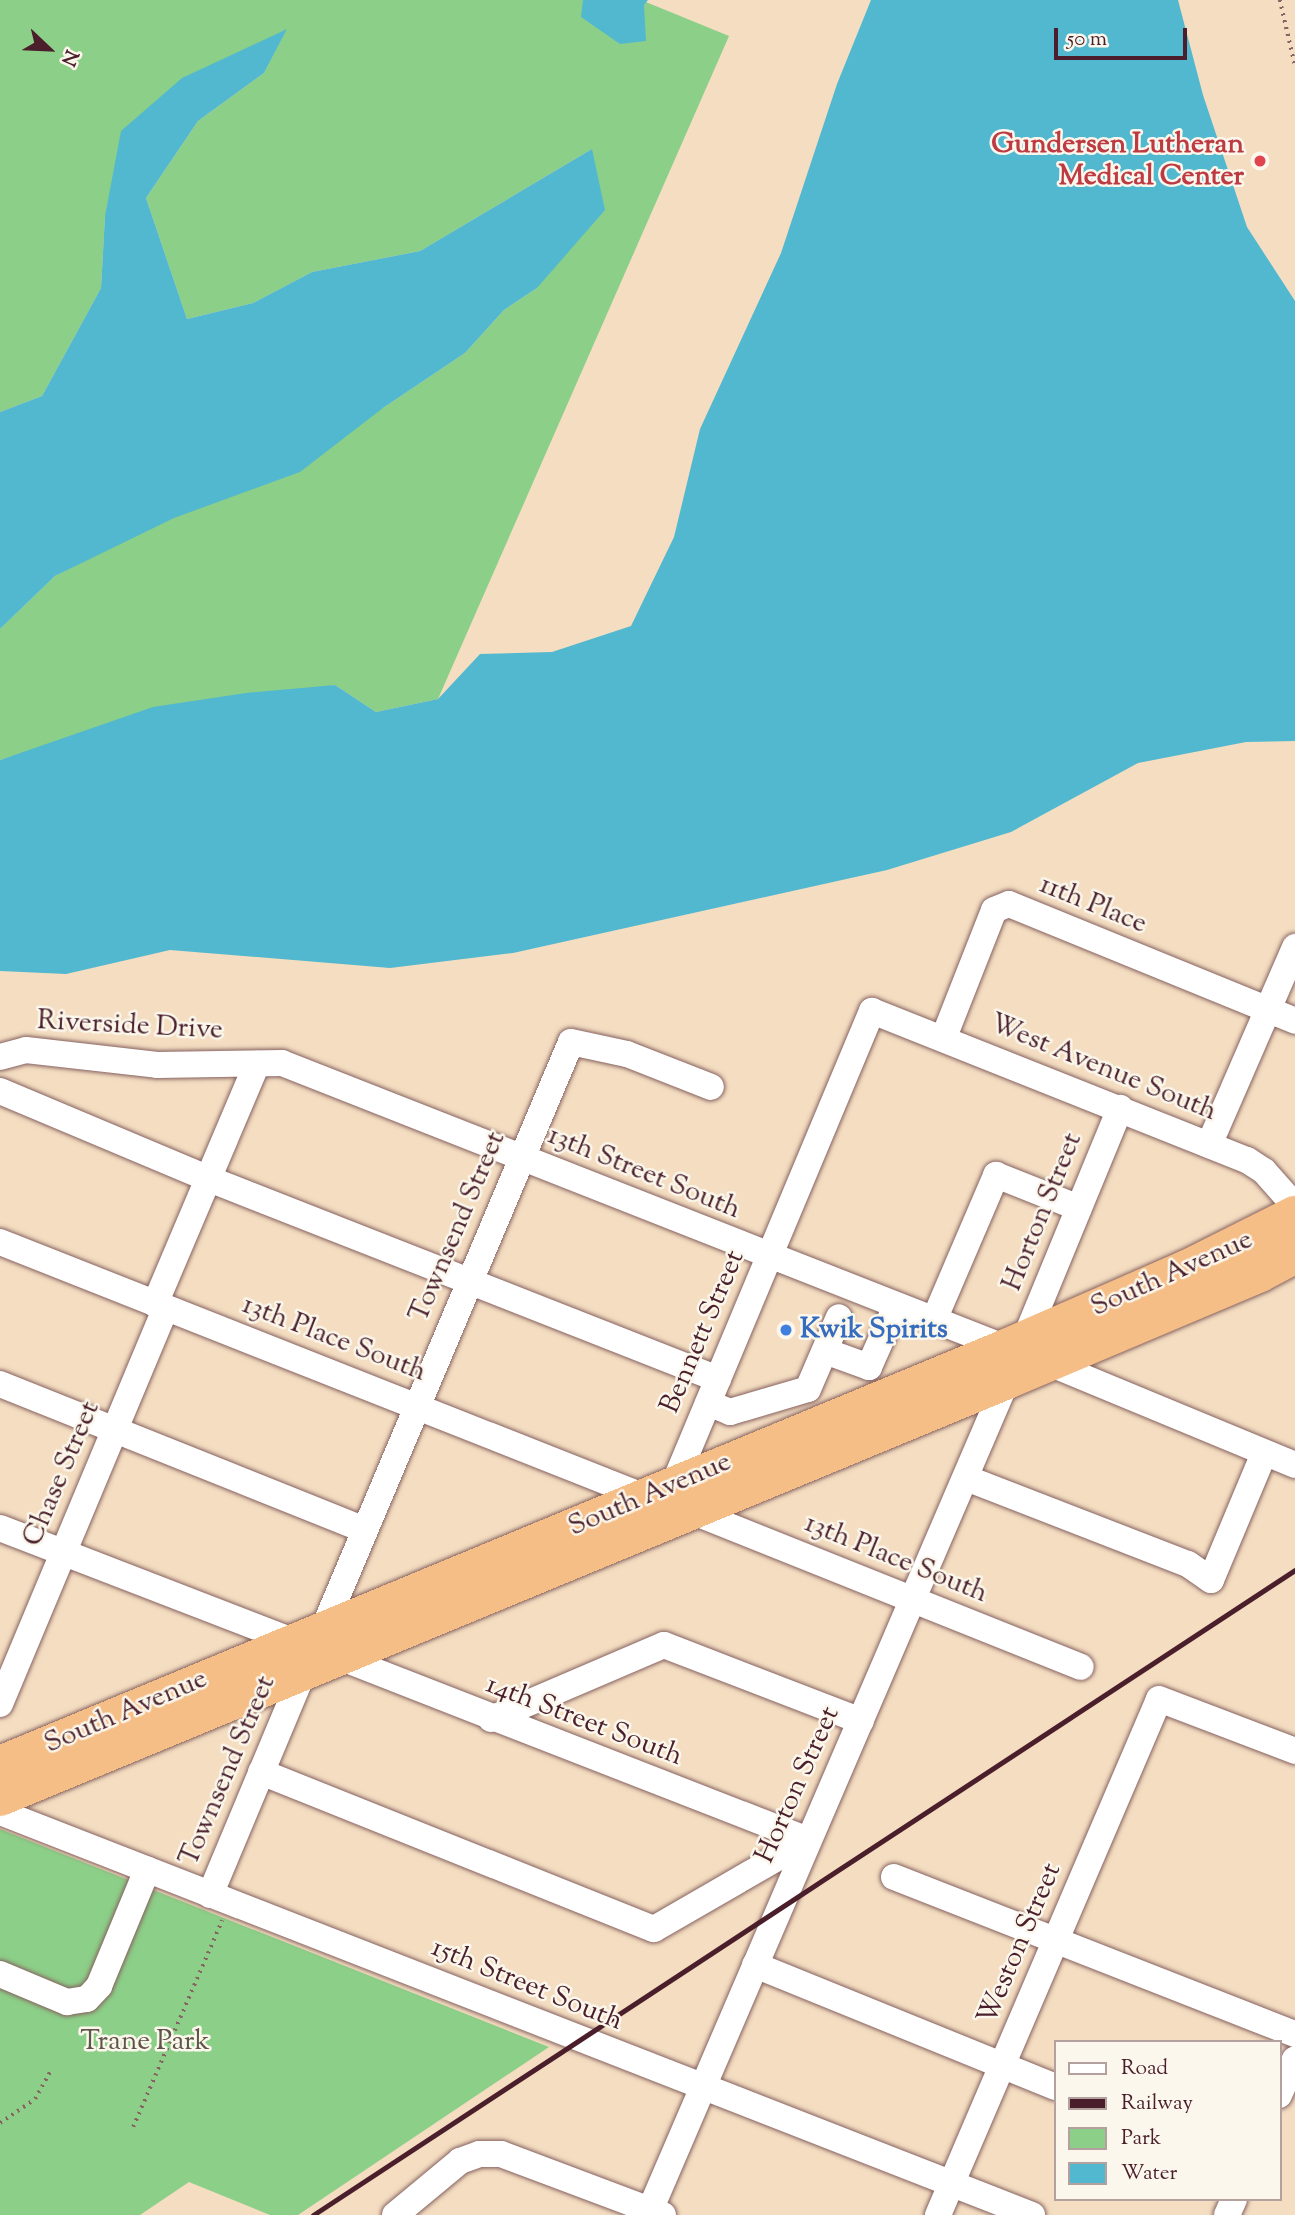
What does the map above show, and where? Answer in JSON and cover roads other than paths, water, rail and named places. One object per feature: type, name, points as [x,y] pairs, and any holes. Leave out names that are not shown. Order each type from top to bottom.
[{"type":"highway","name":"South Avenue","points":[[1020,1357],[1295,1215]]},
{"type":"highway","name":"South Avenue","points":[[0,1797],[315,1651],[668,1497],[1020,1357],[1260,1273],[1295,1254]]},
{"type":"highway","name":"South Avenue","points":[[0,1765],[315,1651]]},
{"type":"street","name":"11th Place","points":[[944,1037],[994,911],[1009,904],[1295,1021]]},
{"type":"street","points":[[1209,1145],[1295,947]]},
{"type":"street","name":"West Avenue South","points":[[872,1011],[944,1037],[1209,1145],[1264,1171],[1295,1206]]},
{"type":"street","name":"Bennett Street","points":[[668,1497],[872,1011]]},
{"type":"street","name":"Townsend Street","points":[[220,1898],[261,1772],[315,1651],[571,1042],[627,1054],[711,1087]]},
{"type":"street","name":"Riverside Drive","points":[[0,1057],[26,1051],[157,1065],[257,1063]]},
{"type":"street","name":"13th Street South","points":[[257,1063],[282,1063],[1295,1465]]},
{"type":"street","name":"Chase Street","points":[[0,1704],[5,1675],[63,1552],[116,1429],[160,1306],[257,1063]]},
{"type":"street","points":[[0,1091],[209,1179],[469,1282],[713,1391],[730,1412],[808,1389],[839,1317]]},
{"type":"street","name":"Horton Street","points":[[654,2213],[702,2088],[807,1840],[1020,1357],[1120,1108]]},
{"type":"street","points":[[934,1320],[996,1175],[1079,1208]]},
{"type":"street","name":"13th Place South","points":[[0,1242],[160,1306],[668,1497],[1081,1667]]},
{"type":"street","points":[[825,1351],[869,1367],[896,1306]]},
{"type":"street","points":[[0,1384],[365,1530]]},
{"type":"street","points":[[966,1478],[1188,1564],[1211,1580],[1264,1453]]},
{"type":"street","name":"14th Street South","points":[[0,1528],[807,1840]]},
{"type":"street","points":[[491,1719],[664,1644],[860,1721]]},
{"type":"street","name":"Weston Street","points":[[938,2215],[1159,1699],[1295,1751]]},
{"type":"street","points":[[261,1772],[654,1929],[807,1840]]},
{"type":"street","name":"15th Street South","points":[[0,1812],[1032,2215]]},
{"type":"street","points":[[0,1973],[61,2001],[87,1999],[99,1986],[147,1870]]},
{"type":"street","points":[[894,1877],[1054,1943],[1295,2034]]},
{"type":"street","points":[[755,1965],[1054,2087]]},
{"type":"street","points":[[1281,2090],[1295,2059]]},
{"type":"street","points":[[395,2215],[460,2161],[479,2154],[500,2154],[526,2162],[654,2213]]},
{"type":"water","points":[[583,0],[648,0],[644,5],[646,41],[620,44],[581,17]]},
{"type":"water","points":[[871,0],[1178,0],[1203,95],[1247,227],[1295,301],[1295,741],[1246,742],[1138,763],[1011,832],[887,870],[513,953],[390,968],[170,950],[66,974],[0,971],[0,760],[153,707],[246,693],[335,685],[376,712],[438,699],[480,654],[552,652],[631,626],[674,537],[700,429],[781,253],[837,84]]},
{"type":"water","points":[[287,29],[264,73],[198,121],[146,198],[187,319],[253,303],[312,272],[420,251],[592,149],[605,210],[537,288],[504,310],[465,353],[383,408],[300,472],[174,518],[55,576],[0,629],[0,412],[42,396],[101,288],[105,216],[121,131],[182,78]]},
{"type":"railway","points":[[313,2215],[1295,1570]]},
{"type":"place","name":"Gundersen Lutheran Medical Center","points":[[1260,161]]},
{"type":"place","name":"Kwik Spirits","points":[[786,1330]]},
{"type":"park label","name":"Trane Park","points":[[145,2042]]}]
